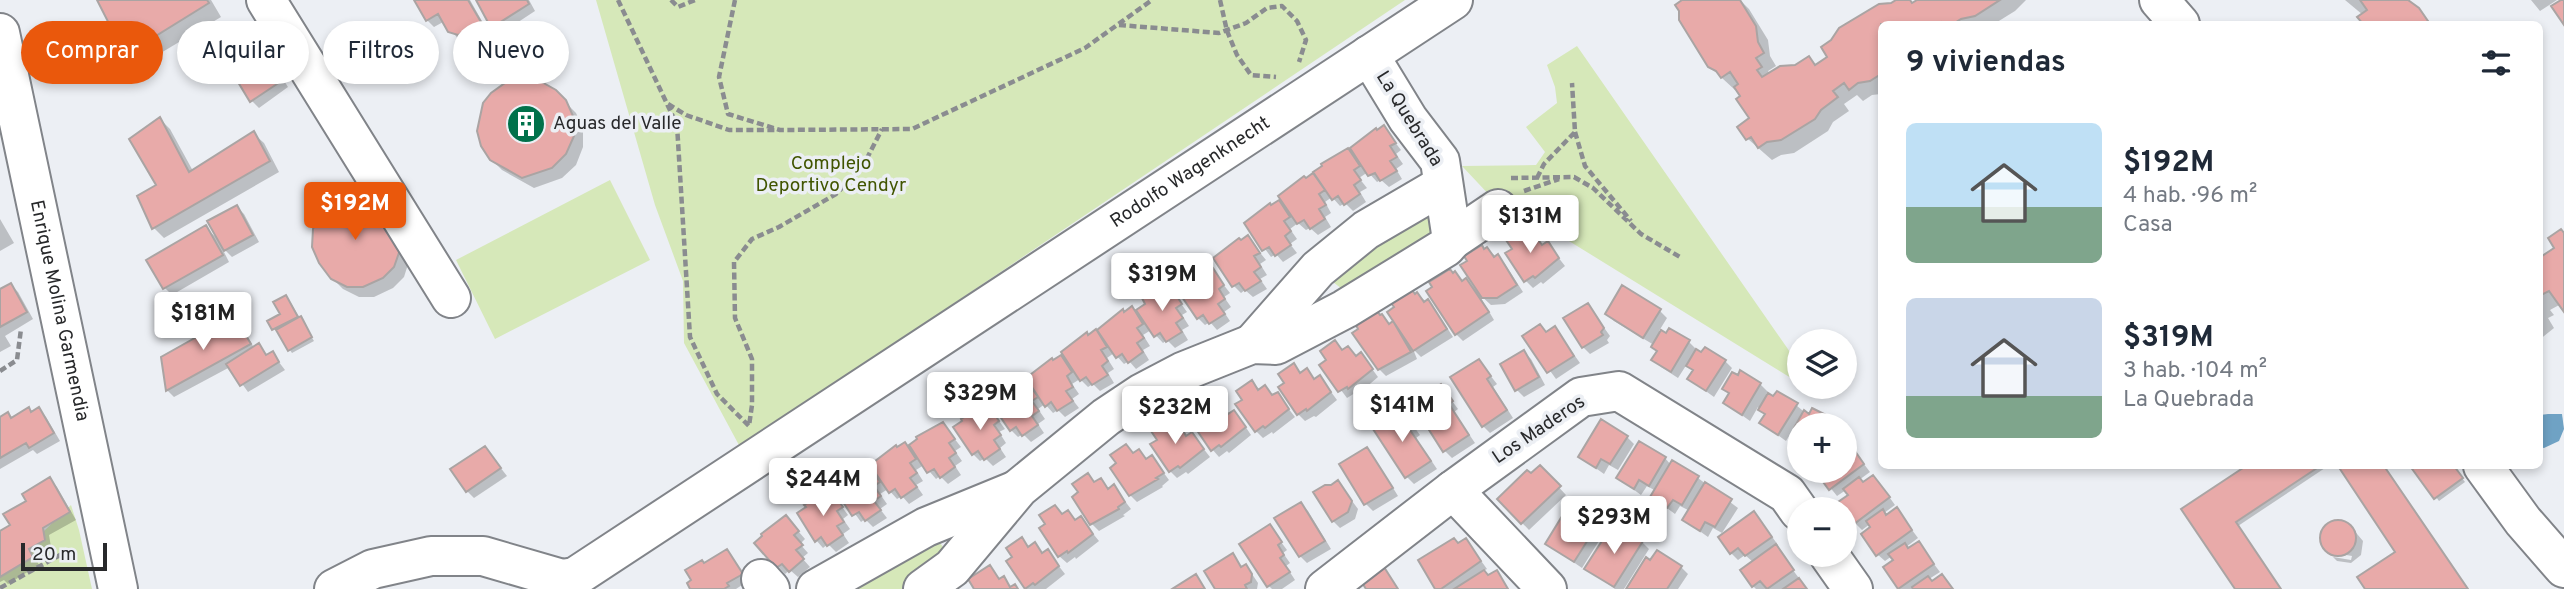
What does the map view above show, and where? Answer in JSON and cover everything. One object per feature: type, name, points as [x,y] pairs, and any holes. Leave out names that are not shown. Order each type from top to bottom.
[{"type":"street","points":[[266,0],[451,298]]},
{"type":"street","name":"Rodolfo Wagenknecht","points":[[334,589],[373,569],[431,556],[483,556],[562,579],[575,577],[1453,0]]},
{"type":"street","points":[[2159,0],[2177,21]]},
{"type":"street","name":"Enrique Molina Garmendia","points":[[0,33],[118,589]]},
{"type":"street","name":"La Quebrada","points":[[937,582],[1019,488],[1106,417],[1142,393],[1182,372],[1252,344],[1276,345],[1345,309],[1446,247],[1452,240],[1440,161],[1408,118],[1369,55]]},
{"type":"street","name":"La Quebrada","points":[[1252,344],[1318,269],[1366,230],[1443,185]]},
{"type":"street","points":[[1452,240],[1498,193]]},
{"type":"street","points":[[1318,269],[1321,282],[1345,309]]},
{"type":"street","name":"Los Maderos","points":[[1325,589],[1453,490],[1581,397],[1619,391],[1789,497]]},
{"type":"street","points":[[2485,469],[2523,521],[2564,568]]},
{"type":"street","name":"La Quebrada","points":[[816,589],[926,527],[1019,488]]},
{"type":"street","points":[[1453,490],[1547,589]]},
{"type":"street","name":"La Quebrada","points":[[926,527],[947,542],[937,582]]},
{"type":"street","points":[[1837,567],[1853,589]]},
{"type":"path","points":[[618,0],[677,125],[690,337],[717,394],[749,426],[752,359],[735,317],[734,261],[752,239],[779,228],[836,194],[862,168],[882,129]]},
{"type":"path","points":[[671,0],[678,7],[695,0]]},
{"type":"path","points":[[735,0],[719,77],[728,114],[780,130]]},
{"type":"path","points":[[668,104],[686,115],[729,130],[912,129],[1085,48],[1152,0]]},
{"type":"path","points":[[1220,0],[1227,31],[1237,55],[1251,75],[1281,77]]},
{"type":"path","points":[[1118,24],[1219,33],[1246,23],[1268,8],[1282,6],[1297,21],[1306,40],[1296,71]]},
{"type":"path","points":[[1572,83],[1575,132],[1585,166],[1642,234]]},
{"type":"path","points":[[1537,178],[1544,164],[1575,132]]},
{"type":"path","points":[[1498,193],[1537,178],[1574,177],[1593,188],[1642,234],[1680,257]]},
{"type":"path","points":[[0,371],[17,360],[21,329]]},
{"type":"path","points":[[0,588],[62,554]]},
{"type":"green space","name":"Complejo Deportivo Cendyr","points":[[596,0],[1405,0],[740,447],[684,343],[683,281],[655,205]]},
{"type":"green space","points":[[1577,46],[1787,348],[1787,376],[1522,212],[1509,216],[1462,166],[1536,165],[1545,152],[1526,127],[1557,103],[1555,87],[1547,65]]},
{"type":"green space","points":[[610,180],[650,260],[495,339],[456,260]]},
{"type":"green space","points":[[1429,213],[1437,237],[1346,292],[1333,282],[1331,267]]},
{"type":"green space","points":[[71,505],[92,589],[0,589],[0,572],[25,562],[44,531]]},
{"type":"green space","points":[[931,531],[943,547],[939,566],[905,589],[823,589]]},
{"type":"water","points":[[2562,414],[2564,429],[2559,441],[2544,448],[2543,448],[2543,415]]},
{"type":"building","points":[[97,0],[207,0],[209,3],[163,31],[163,21],[108,21]]},
{"type":"building","points":[[414,0],[468,0],[480,21],[453,21],[453,34],[448,32],[438,14],[426,21]]},
{"type":"building","points":[[476,0],[527,0],[529,4],[502,21],[487,21]]},
{"type":"building","points":[[1682,0],[1740,0],[1756,26],[1758,42],[1764,53],[1756,58],[1762,67],[1757,70],[1762,77],[1780,66],[1795,65],[1809,56],[1815,65],[1827,57],[1821,47],[1831,40],[1839,28],[1879,4],[1896,0],[1910,0],[1912,3],[1917,0],[2000,0],[1975,16],[1958,21],[1878,21],[1878,76],[1870,81],[1858,83],[1849,90],[1844,83],[1833,91],[1838,97],[1821,110],[1815,119],[1781,140],[1767,142],[1758,148],[1751,137],[1746,140],[1737,127],[1749,118],[1736,99],[1740,96],[1734,87],[1738,84],[1730,72],[1721,78],[1716,71],[1708,67],[1679,20],[1679,11],[1675,5]]},
{"type":"building","points":[[2360,0],[2408,0],[2419,8],[2428,21],[2360,21],[2357,17],[2367,10]]},
{"type":"building","points":[[2564,0],[2564,25],[2551,6]]},
{"type":"building","points":[[239,84],[277,84],[250,102]]},
{"type":"building","name":"Aguas del Valle","points":[[504,84],[545,84],[566,100],[573,116],[574,136],[566,154],[552,168],[522,178],[490,160],[481,146],[477,131],[483,103]]},
{"type":"building","points":[[160,117],[189,172],[254,131],[270,161],[152,229],[137,196],[156,185],[129,139]]},
{"type":"building","points":[[1384,125],[1396,143],[1390,146],[1397,157],[1390,161],[1397,171],[1380,181],[1375,173],[1368,176],[1350,148]]},
{"type":"building","points":[[1348,148],[1360,166],[1354,170],[1361,180],[1354,185],[1360,194],[1344,205],[1338,196],[1332,200],[1313,172]]},
{"type":"building","points":[[1313,173],[1325,190],[1319,194],[1326,205],[1319,209],[1325,219],[1310,229],[1304,220],[1297,224],[1278,196],[1304,176],[1306,178]]},
{"type":"building","points":[[354,196],[374,201],[401,247],[394,267],[383,278],[363,287],[347,287],[331,279],[319,263],[312,247],[313,229],[319,215],[334,200]]},
{"type":"building","points":[[1279,200],[1290,217],[1284,221],[1291,231],[1285,236],[1291,245],[1275,256],[1269,247],[1262,251],[1244,223],[1270,203],[1271,205]]},
{"type":"building","points":[[237,205],[253,235],[224,251],[207,221]]},
{"type":"building","points":[[206,225],[223,255],[163,289],[146,260]]},
{"type":"building","points":[[2561,229],[2564,233],[2564,312],[2549,291],[2543,294],[2543,255],[2554,248],[2548,238]]},
{"type":"building","points":[[1521,230],[1528,239],[1535,235],[1542,245],[1548,241],[1559,258],[1535,278],[1533,276],[1524,282],[1505,253],[1512,249],[1506,240]]},
{"type":"building","points":[[1248,235],[1260,253],[1254,256],[1261,267],[1254,272],[1261,281],[1245,291],[1239,283],[1232,287],[1213,258],[1239,238],[1241,240]]},
{"type":"building","points":[[1482,245],[1484,249],[1487,247],[1494,257],[1498,254],[1517,285],[1497,298],[1482,298],[1460,265],[1467,261],[1464,256]]},
{"type":"building","points":[[1201,267],[1205,272],[1213,268],[1224,285],[1219,289],[1225,299],[1218,304],[1225,314],[1209,324],[1203,315],[1197,319],[1178,291],[1187,285],[1183,279]]},
{"type":"building","points":[[1450,269],[1453,273],[1455,271],[1462,281],[1466,278],[1489,312],[1455,335],[1426,291],[1432,287],[1429,282]]},
{"type":"building","points":[[11,283],[27,312],[0,327],[0,289]]},
{"type":"building","points":[[1622,285],[1661,309],[1643,338],[1605,314]]},
{"type":"building","points":[[1160,286],[1163,290],[1170,286],[1182,304],[1176,308],[1183,318],[1176,323],[1182,332],[1166,342],[1160,333],[1154,337],[1136,310],[1145,304],[1142,298]]},
{"type":"building","points":[[1412,290],[1415,294],[1417,292],[1424,302],[1428,299],[1447,329],[1413,351],[1387,312],[1394,307],[1391,303]]},
{"type":"building","points":[[286,295],[298,317],[272,330],[267,321],[280,314],[273,302]]},
{"type":"building","points":[[1588,303],[1604,328],[1601,332],[1603,335],[1582,348],[1563,318]]},
{"type":"building","points":[[1132,306],[1143,324],[1137,328],[1144,338],[1137,343],[1143,352],[1128,363],[1122,354],[1116,358],[1097,330],[1123,309],[1124,312]]},
{"type":"building","points":[[1377,311],[1389,324],[1393,321],[1411,352],[1378,370],[1352,333],[1358,329],[1356,325]]},
{"type":"building","points":[[234,316],[251,344],[166,391],[161,357]]},
{"type":"building","points":[[301,316],[312,337],[288,351],[276,330]]},
{"type":"building","points":[[1540,324],[1546,332],[1555,326],[1574,356],[1547,373],[1522,336]]},
{"type":"building","points":[[1669,328],[1690,340],[1671,372],[1651,360],[1657,351],[1651,347],[1661,330],[1666,333]]},
{"type":"building","points":[[1096,329],[1107,347],[1101,350],[1108,361],[1102,366],[1108,375],[1092,385],[1086,377],[1080,381],[1061,352],[1087,332],[1088,335]]},
{"type":"building","points":[[1335,340],[1342,350],[1348,346],[1356,356],[1361,352],[1373,369],[1348,389],[1347,387],[1338,392],[1319,365],[1326,360],[1320,351]]},
{"type":"building","points":[[259,343],[266,355],[273,351],[279,362],[240,386],[226,364]]},
{"type":"building","points":[[1705,347],[1726,360],[1706,391],[1687,379],[1693,370],[1686,366],[1696,349],[1701,352]]},
{"type":"building","points":[[1524,350],[1539,377],[1515,391],[1500,364]]},
{"type":"building","points":[[1061,355],[1072,372],[1067,376],[1073,387],[1066,391],[1073,401],[1057,411],[1051,402],[1045,407],[1026,378],[1052,358],[1053,360]]},
{"type":"building","points":[[1479,359],[1491,376],[1487,379],[1507,410],[1482,427],[1450,377]]},
{"type":"building","points":[[1294,363],[1300,373],[1307,368],[1314,379],[1320,375],[1331,392],[1307,411],[1306,409],[1297,415],[1278,387],[1284,383],[1278,374]]},
{"type":"building","points":[[1740,370],[1761,383],[1742,415],[1723,403],[1729,393],[1722,389],[1732,372],[1738,375]]},
{"type":"building","points":[[1026,380],[1038,397],[1032,401],[1039,411],[1032,416],[1038,425],[1022,436],[1016,427],[1010,431],[991,403],[1000,397],[999,395]]},
{"type":"building","points":[[1252,380],[1258,390],[1265,385],[1272,395],[1278,392],[1289,409],[1265,428],[1263,426],[1255,432],[1235,404],[1242,400],[1236,391]]},
{"type":"building","points":[[1441,384],[1453,401],[1449,404],[1469,435],[1443,452],[1412,403]]},
{"type":"building","points":[[1777,391],[1798,403],[1792,413],[1787,413],[1787,421],[1778,435],[1759,423],[1765,414],[1758,410],[1768,393],[1773,396]]},
{"type":"building","points":[[1208,399],[1214,408],[1221,403],[1228,414],[1234,410],[1246,427],[1221,447],[1219,445],[1211,451],[1192,423],[1198,418],[1192,409]]},
{"type":"building","points":[[988,404],[999,421],[994,425],[1001,435],[994,440],[1000,449],[984,460],[978,451],[972,455],[953,427],[962,421],[961,419]]},
{"type":"building","points":[[29,407],[31,412],[39,407],[54,433],[29,448],[26,443],[0,458],[0,417],[8,412],[11,418]]},
{"type":"building","points":[[1812,408],[1822,413],[1810,413]]},
{"type":"building","points":[[1403,410],[1414,427],[1410,430],[1431,461],[1405,478],[1373,429]]},
{"type":"building","points":[[1601,419],[1628,436],[1610,464],[1601,459],[1596,468],[1578,457]]},
{"type":"building","points":[[1166,420],[1173,429],[1180,425],[1186,436],[1192,432],[1204,449],[1180,468],[1178,466],[1169,472],[1150,444],[1157,440],[1151,431]]},
{"type":"building","points":[[943,422],[955,439],[949,443],[956,453],[949,458],[955,467],[940,478],[934,469],[927,473],[909,445],[916,437]]},
{"type":"building","points":[[1639,441],[1666,457],[1649,486],[1639,480],[1634,489],[1616,478]]},
{"type":"building","points":[[905,442],[916,459],[910,463],[917,473],[910,478],[917,487],[901,498],[895,489],[889,493],[870,465],[896,445],[897,447]]},
{"type":"building","points":[[1126,444],[1133,453],[1139,449],[1146,459],[1152,455],[1164,473],[1129,496],[1110,468],[1116,463],[1110,455]]},
{"type":"building","points":[[485,446],[501,468],[466,492],[450,469]]},
{"type":"building","points":[[1367,447],[1393,488],[1364,505],[1339,464]]},
{"type":"building","points":[[1857,454],[1864,464],[1857,469]]},
{"type":"building","points":[[1672,460],[1699,476],[1682,505],[1673,500],[1667,508],[1650,497]]},
{"type":"building","points":[[868,465],[880,482],[874,486],[881,496],[874,501],[881,510],[865,521],[859,512],[852,516],[834,488],[843,482],[841,480]]},
{"type":"building","points":[[1540,465],[1561,486],[1521,524],[1497,499],[1527,470],[1531,473]]},
{"type":"building","points":[[2241,469],[2316,469],[2236,522],[2281,589],[2235,589],[2181,509]]},
{"type":"building","points":[[2340,469],[2386,469],[2468,589],[2365,589],[2357,577],[2395,552]]},
{"type":"building","points":[[2412,469],[2456,469],[2463,478],[2434,499]]},
{"type":"building","points":[[1088,473],[1094,482],[1101,478],[1108,489],[1114,484],[1125,502],[1119,509],[1090,525],[1072,497],[1078,492],[1072,484]]},
{"type":"building","points":[[1873,475],[1890,497],[1857,522],[1857,497],[1845,497],[1848,495],[1843,489],[1851,483],[1857,483],[1859,477],[1863,482]]},
{"type":"building","points":[[50,477],[70,512],[43,528],[45,540],[29,549],[33,557],[0,577],[0,531],[10,525],[3,514],[26,501],[22,494]]},
{"type":"building","points":[[1338,480],[1352,501],[1348,512],[1332,522],[1313,492]]},
{"type":"building","points":[[1705,482],[1732,499],[1715,527],[1705,522],[1700,531],[1682,520]]},
{"type":"building","points":[[1824,483],[1838,483],[1829,490]]},
{"type":"building","points":[[831,490],[843,507],[837,511],[844,522],[837,526],[843,535],[827,546],[821,537],[815,542],[797,513],[806,507],[804,505]]},
{"type":"building","points":[[1578,501],[1603,516],[1574,562],[1545,544],[1567,508],[1571,511]]},
{"type":"building","points":[[1301,502],[1325,541],[1299,557],[1274,518]]},
{"type":"building","points":[[1055,505],[1062,514],[1068,510],[1075,520],[1081,516],[1093,534],[1068,553],[1067,551],[1058,557],[1039,528],[1045,524],[1039,515]]},
{"type":"building","points":[[1897,507],[1912,530],[1876,556],[1861,534],[1870,527],[1866,521],[1883,509],[1886,515]]},
{"type":"building","points":[[1754,511],[1772,537],[1745,556],[1738,548],[1730,554],[1718,537]]},
{"type":"building","points":[[786,515],[799,531],[794,535],[803,545],[796,550],[804,559],[789,572],[782,564],[776,568],[754,543],[761,534]]},
{"type":"building","points":[[2338,520],[2351,525],[2356,538],[2351,551],[2338,556],[2325,551],[2320,538],[2325,525]]},
{"type":"building","points":[[1270,524],[1282,542],[1278,545],[1284,555],[1280,558],[1290,572],[1267,587],[1239,544]]},
{"type":"building","points":[[1617,525],[1643,541],[1614,587],[1584,569],[1607,533],[1611,536]]},
{"type":"building","points":[[1022,537],[1028,547],[1035,542],[1042,553],[1048,549],[1059,566],[1035,585],[1033,583],[1025,589],[1006,561],[1012,557],[1006,548]]},
{"type":"building","points":[[1454,538],[1458,543],[1466,538],[1481,561],[1441,589],[1435,589],[1418,560]]},
{"type":"building","points":[[1919,541],[1934,564],[1898,589],[1883,567],[1893,560],[1888,554],[1905,543],[1908,548]]},
{"type":"building","points":[[1776,544],[1787,560],[1787,567],[1794,570],[1767,589],[1760,581],[1752,587],[1740,570]]},
{"type":"building","points":[[727,549],[743,574],[727,583],[729,586],[724,589],[690,589],[687,583],[691,580],[685,570],[702,560],[704,563]]},
{"type":"building","points":[[1657,550],[1682,566],[1667,589],[1626,589],[1646,557],[1650,560]]},
{"type":"building","points":[[1233,553],[1241,567],[1246,564],[1252,574],[1251,582],[1245,585],[1247,589],[1215,589],[1204,571]]},
{"type":"building","points":[[990,565],[999,579],[1004,576],[1010,587],[1015,584],[1018,589],[974,589],[968,579]]},
{"type":"building","points":[[1384,567],[1398,589],[1366,589],[1361,581]]},
{"type":"building","points":[[1484,570],[1488,575],[1497,570],[1508,589],[1454,589]]},
{"type":"building","points":[[1196,574],[1205,589],[1172,589]]},
{"type":"building","points":[[1942,574],[1953,589],[1912,587],[1928,576],[1932,581]]},
{"type":"building","points":[[1799,578],[1807,589],[1783,589]]},
{"type":"place","name":"Aguas del Valle","points":[[526,124]]}]
